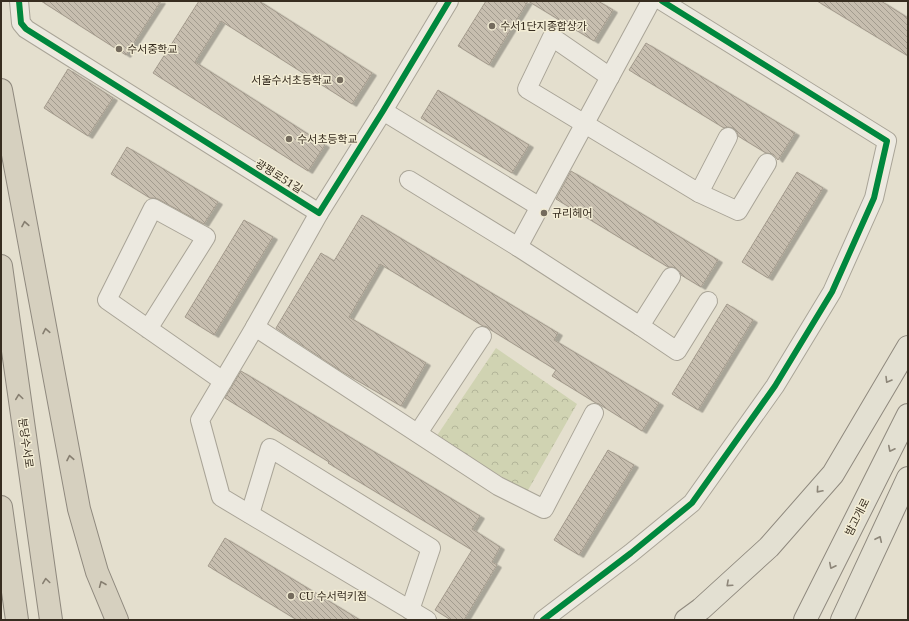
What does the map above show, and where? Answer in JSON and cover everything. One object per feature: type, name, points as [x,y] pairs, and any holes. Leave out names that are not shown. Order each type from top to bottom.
[{"type":"highway","points":[[1,90],[79,509],[98,572],[117,620]]},
{"type":"highway","name":"분당수서로","points":[[1,266],[51,620]]},
{"type":"highway","points":[[1,507],[17,620]]},
{"type":"main road","points":[[686,620],[701,609],[769,547],[833,474],[908,347]]},
{"type":"main road","name":"밤고개로","points":[[805,620],[908,414]]},
{"type":"main road","points":[[842,620],[908,478]]},
{"type":"main road","points":[[847,620],[857,587]]},
{"type":"street","name":"광평로51길","points":[[19,1],[21,23],[26,29],[318,213]]},
{"type":"street","points":[[426,620],[221,497],[200,420],[255,327],[318,213],[383,111],[449,1]]},
{"type":"street","points":[[518,248],[651,1]]},
{"type":"street","points":[[543,620],[631,553],[692,503],[774,386],[832,292],[874,198],[887,141],[662,1]]},
{"type":"street","points":[[610,77],[552,37],[527,89],[699,193],[738,211],[766,163]]},
{"type":"street","points":[[383,111],[540,208]]},
{"type":"street","points":[[699,193],[728,138]]},
{"type":"street","points":[[409,180],[518,248],[677,351],[708,301]]},
{"type":"street","points":[[148,329],[206,237],[153,208],[107,300],[148,329],[223,380]]},
{"type":"street","points":[[640,326],[671,277]]},
{"type":"street","points":[[255,327],[498,486],[544,509],[594,413]]},
{"type":"street","points":[[418,433],[482,336]]},
{"type":"street","points":[[250,514],[270,448],[431,548],[410,610]]},
{"type":"green space","points":[[496,348],[577,404],[527,492],[436,437]]},
{"type":"building","points":[[41,1],[161,1],[126,55]]},
{"type":"building","points":[[199,1],[259,1],[372,73],[352,104],[221,21],[195,62],[325,145],[308,171],[153,73]]},
{"type":"building","points":[[486,1],[528,1],[489,65],[458,46]]},
{"type":"building","points":[[528,1],[598,1],[613,10],[594,41]]},
{"type":"building","points":[[817,1],[881,1],[908,18],[908,56]]},
{"type":"building","points":[[646,43],[795,133],[778,160],[773,154],[766,153],[738,136],[737,132],[733,128],[724,128],[629,70]]},
{"type":"building","points":[[68,69],[113,98],[88,136],[44,108]]},
{"type":"building","points":[[438,90],[529,145],[512,173],[421,118]]},
{"type":"building","points":[[127,147],[218,202],[204,224],[158,199],[150,198],[111,174]]},
{"type":"building","points":[[571,171],[718,260],[701,287],[681,275],[676,268],[668,267],[556,199]]},
{"type":"building","points":[[797,172],[823,188],[768,278],[742,262]]},
{"type":"building","points":[[362,215],[558,333],[554,340],[659,403],[642,431],[552,376],[556,370],[487,327],[380,264],[349,317],[426,363],[401,406],[341,371],[276,328],[321,253],[334,261]]},
{"type":"building","points":[[244,220],[273,237],[214,335],[185,317]]},
{"type":"building","points":[[727,304],[753,320],[698,410],[672,394]]},
{"type":"building","points":[[241,371],[480,516],[472,529],[500,547],[492,562],[497,565],[464,620],[451,620],[435,610],[472,550],[328,463],[329,462],[225,398]]},
{"type":"building","points":[[608,450],[634,465],[579,555],[554,540]]},
{"type":"building","points":[[225,538],[360,620],[297,620],[208,566]]},
{"type":"cycle path","points":[[19,1],[21,23],[26,29],[319,213],[383,111],[449,1]]},
{"type":"cycle path","points":[[543,620],[631,553],[692,503],[775,386],[832,292],[874,198],[887,141],[662,1]]},
{"type":"place","name":"수서1단지종합상가","points":[[492,26]]},
{"type":"place","name":"수서중학교","points":[[119,49]]},
{"type":"place","name":"서울수서초등학교","points":[[340,80]]},
{"type":"place","name":"수서초등학교","points":[[289,139]]},
{"type":"place","name":"규리헤어","points":[[544,213]]},
{"type":"place","name":"CU 수서럭키점","points":[[291,596]]}]
